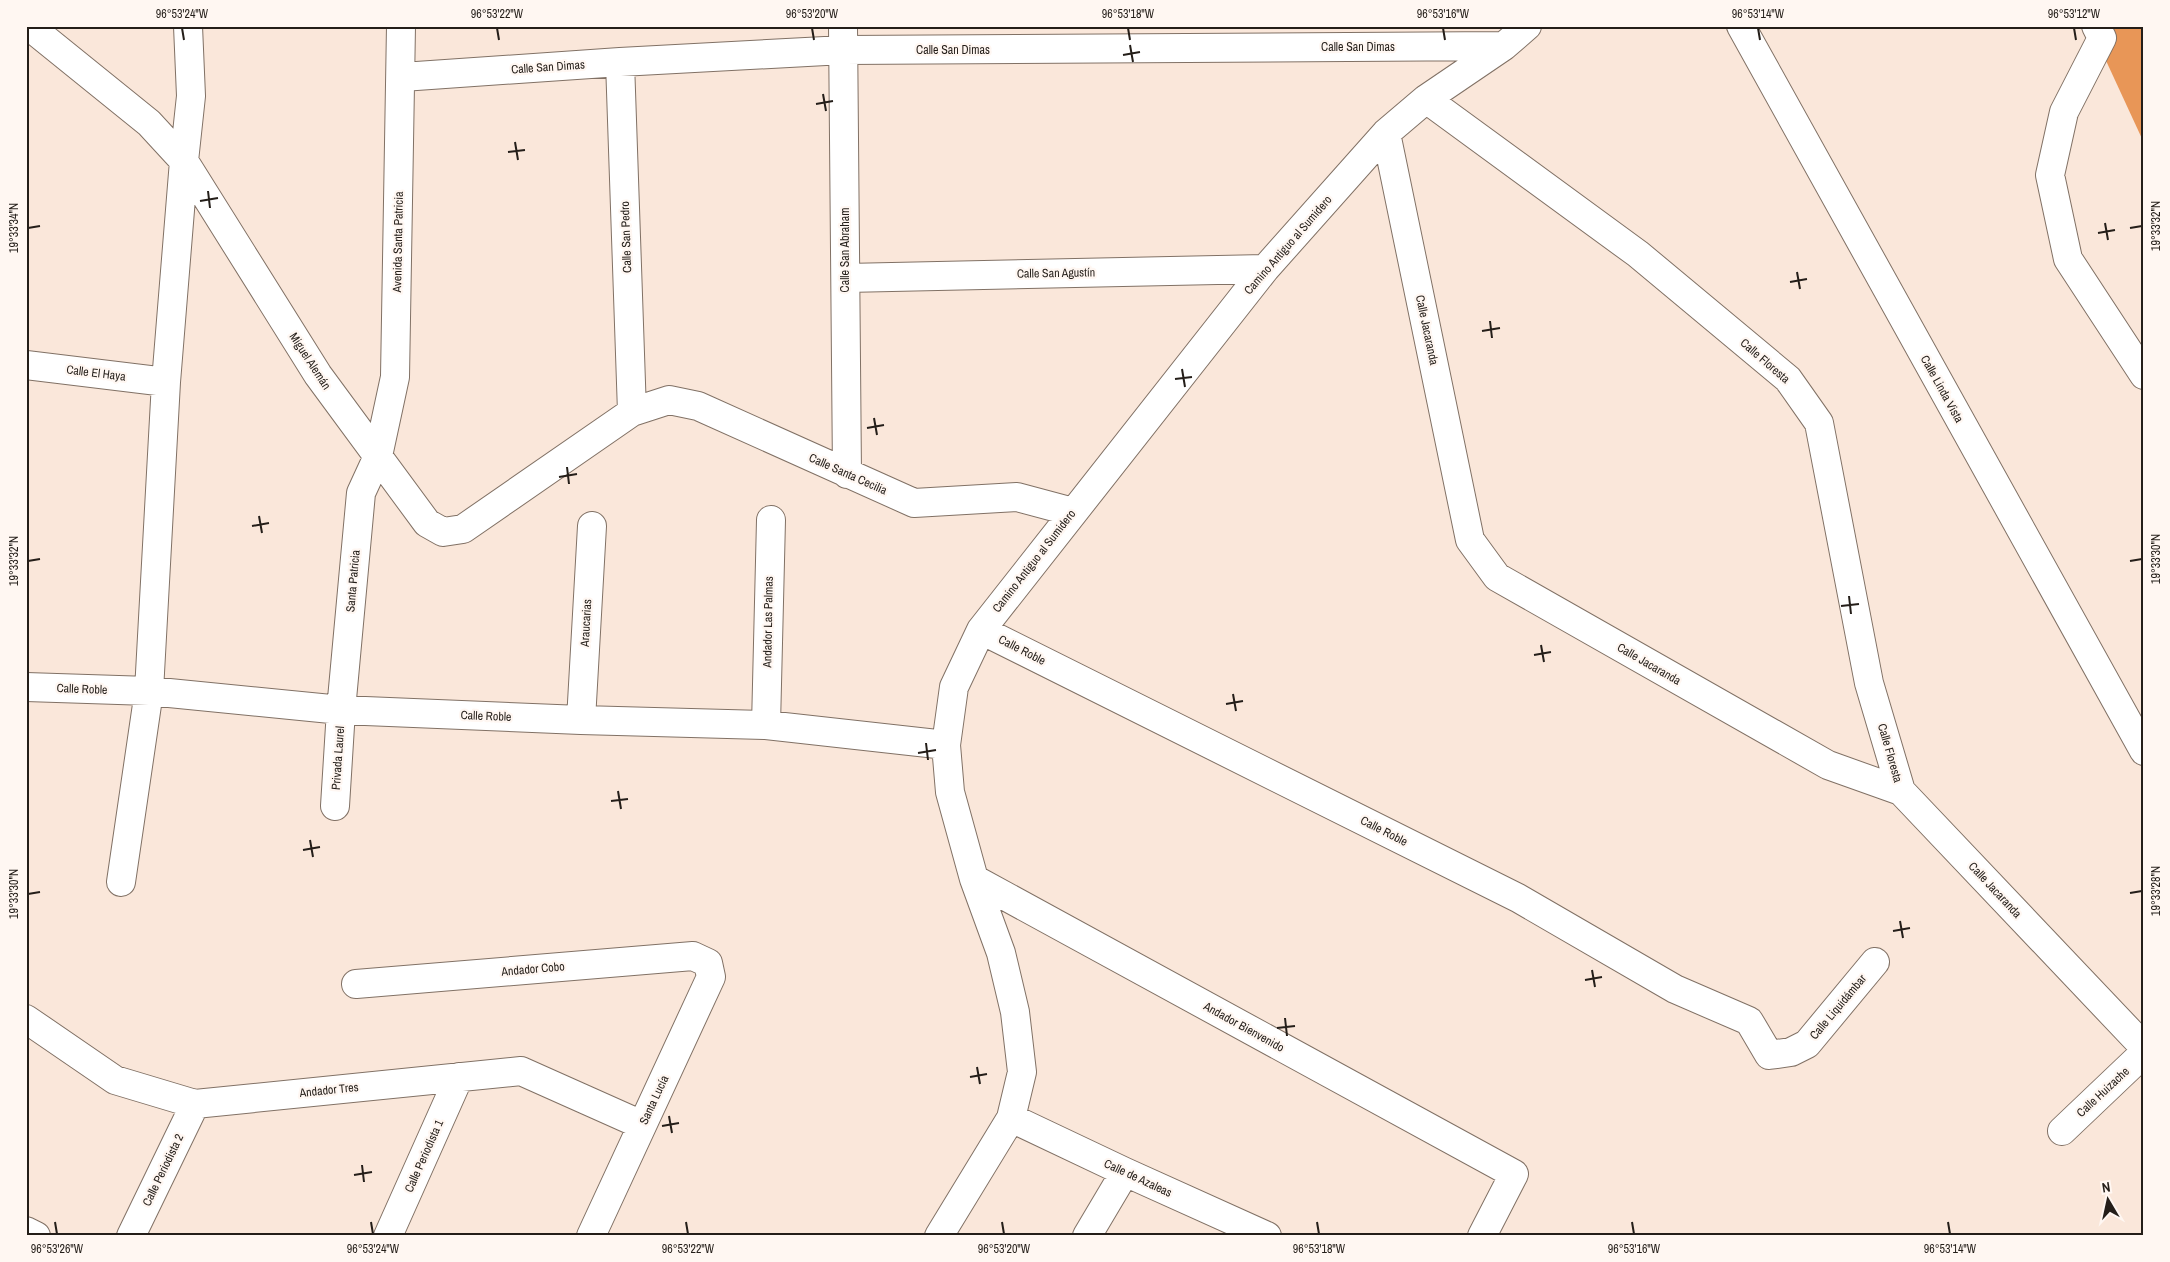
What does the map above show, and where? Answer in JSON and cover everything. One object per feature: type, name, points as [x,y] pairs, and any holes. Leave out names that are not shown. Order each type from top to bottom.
[{"type":"street","name":"Miguel Alemán","points":[[29,26],[149,123],[184,161],[318,375],[427,524],[443,532],[462,529],[632,412]]},
{"type":"street","points":[[121,882],[149,691],[166,382],[191,96],[188,26]]},
{"type":"street","name":"Avenida Santa Patricia","points":[[378,456],[395,377],[402,77],[401,26]]},
{"type":"street","name":"Camino Antiguo al Sumidero","points":[[939,1236],[1010,1118],[1022,1072],[1015,1012],[1001,953],[974,879],[950,792],[946,745],[954,687],[981,630],[1266,268],[1386,133],[1426,99],[1504,46],[1527,26]]},
{"type":"street","name":"Calle Linda Vista","points":[[1741,26],[2144,751]]},
{"type":"street","points":[[2096,26],[2102,38],[2064,112],[2050,175],[2068,259],[2144,375]]},
{"type":"street","name":"Calle San Dimas","points":[[402,77],[620,62],[844,38],[1504,46]]},
{"type":"street","name":"Calle San Abraham","points":[[844,38],[847,474]]},
{"type":"street","name":"Calle San Pedro","points":[[620,62],[632,412]]},
{"type":"street","name":"Calle Floresta","points":[[1426,99],[1638,254],[1788,379],[1819,423],[1869,682],[1901,791]]},
{"type":"street","name":"Calle Jacaranda","points":[[1386,133],[1470,540],[1497,578],[1828,765],[1901,791],[2144,1047]]},
{"type":"street","name":"Calle San Agustín","points":[[846,278],[1266,268]]},
{"type":"street","name":"Calle El Haya","points":[[26,365],[166,382]]},
{"type":"street","name":"Calle Santa Cecilia","points":[[632,412],[669,400],[698,406],[914,503],[1017,497],[1073,512]]},
{"type":"street","name":"Santa Patricia","points":[[341,710],[361,492],[378,456]]},
{"type":"street","name":"Andador Las Palmas","points":[[766,725],[770,520]]},
{"type":"street","name":"Araucarias","points":[[581,720],[592,526]]},
{"type":"street","name":"Calle Roble","points":[[981,630],[1518,898],[1675,989],[1749,1021],[1769,1055]]},
{"type":"street","name":"Calle Roble","points":[[26,687],[149,691],[341,710],[581,720],[766,725],[946,745]]},
{"type":"street","name":"Privada Laurel","points":[[335,806],[341,710]]},
{"type":"street","name":"Andador Bienvenido","points":[[974,879],[1514,1174],[1482,1236]]},
{"type":"street","name":"Andador Cobo","points":[[356,984],[693,956],[708,963]]},
{"type":"street","name":"Calle Liquidámbar","points":[[1769,1055],[1791,1052],[1807,1044],[1876,962]]},
{"type":"street","name":"Santa Lucía","points":[[591,1236],[711,977],[708,963]]},
{"type":"street","name":"Andador Tres","points":[[26,1019],[115,1080],[195,1104],[521,1071],[642,1126]]},
{"type":"street","name":"Calle Huizache","points":[[2062,1130],[2144,1053]]},
{"type":"street","name":"Calle Periodista 1","points":[[388,1236],[459,1077]]},
{"type":"street","name":"Calle Periodista 2","points":[[131,1236],[195,1104]]},
{"type":"street","name":"Calle de Azaleas","points":[[1010,1118],[1267,1236]]},
{"type":"street","points":[[1088,1236],[1125,1172]]},
{"type":"street","points":[[26,1231],[36,1236]]},
{"type":"shaded area","points":[[2090,26],[2144,26],[2144,143]]}]
